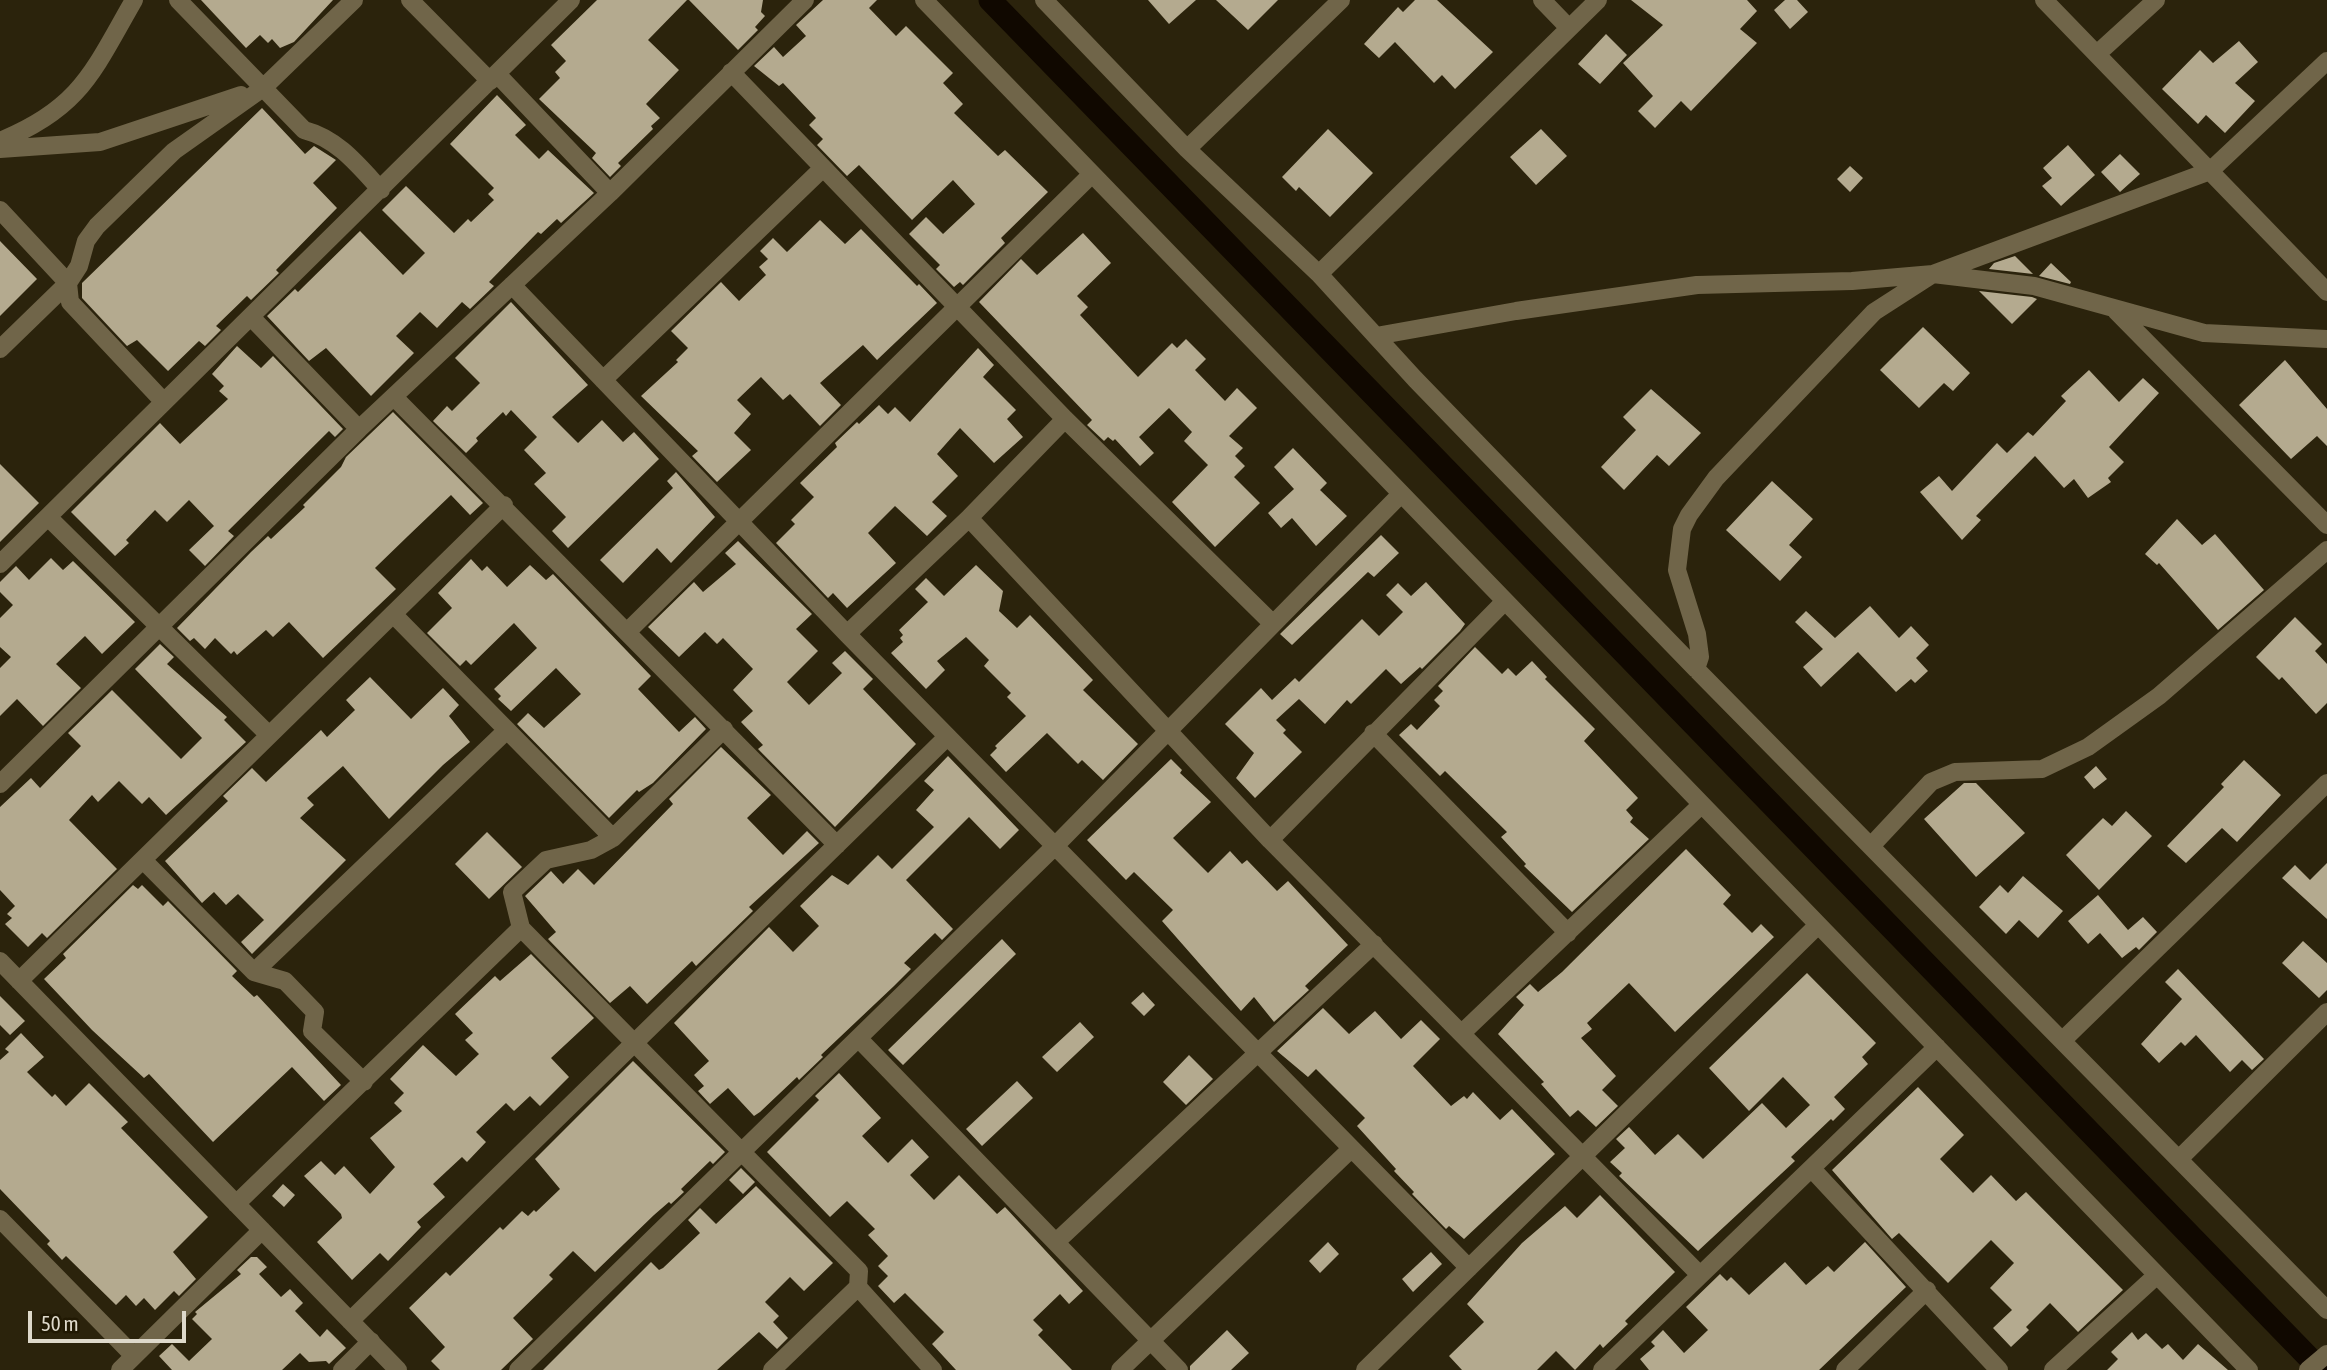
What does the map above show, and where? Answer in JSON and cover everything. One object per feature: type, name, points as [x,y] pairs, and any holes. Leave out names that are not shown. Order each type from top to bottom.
[{"type":"street","points":[[0,141],[43,119],[83,88],[134,0]]},
{"type":"street","points":[[178,0],[304,130],[319,134],[340,147],[381,190]]},
{"type":"street","points":[[0,349],[68,283],[79,266],[86,242],[97,226],[174,152],[263,88],[354,0]]},
{"type":"street","points":[[410,0],[493,77],[610,193]]},
{"type":"street","points":[[0,564],[571,0]]},
{"type":"street","points":[[0,784],[359,429],[610,193],[805,0]]},
{"type":"street","points":[[924,0],[2249,1370]]},
{"type":"street","points":[[1044,0],[1187,149],[1319,274],[1376,337],[1696,670],[2327,1310]]},
{"type":"street","points":[[1542,0],[1569,28]]},
{"type":"street","points":[[1319,274],[1598,0]]},
{"type":"street","points":[[2044,0],[2327,292]]},
{"type":"street","points":[[2097,54],[2156,0]]},
{"type":"street","points":[[1187,149],[1331,3]]},
{"type":"street","points":[[1696,670],[1700,657],[1697,634],[1677,570],[1682,529],[1689,514],[1724,468],[1874,312],[1933,274],[2210,172],[2327,61]]},
{"type":"street","points":[[731,72],[1065,419],[1271,622]]},
{"type":"street","points":[[0,149],[100,142],[263,88]]},
{"type":"street","points":[[603,380],[823,168]]},
{"type":"street","points":[[628,631],[1092,174]]},
{"type":"street","points":[[0,210],[68,283],[70,302],[163,401]]},
{"type":"street","points":[[1376,337],[1516,311],[1698,285],[1852,281],[1933,274],[2034,286],[2204,333],[2327,339]]},
{"type":"street","points":[[512,285],[846,634],[1469,1268]]},
{"type":"street","points":[[2113,308],[2327,525]]},
{"type":"street","points":[[251,317],[359,429]]},
{"type":"street","points":[[394,397],[504,505],[837,845]]},
{"type":"street","points":[[846,634],[969,518],[1065,419]]},
{"type":"street","points":[[518,1370],[740,1150],[859,1039],[1054,847],[1271,622],[1400,495]]},
{"type":"street","points":[[398,1370],[7,972],[144,861],[504,505]]},
{"type":"street","points":[[48,517],[269,735]]},
{"type":"street","points":[[969,518],[1270,840],[1700,1275]]},
{"type":"street","points":[[1871,846],[1931,782],[1955,772],[2042,769],[2088,747],[2159,696],[2327,550]]},
{"type":"street","points":[[1270,840],[1505,601]]},
{"type":"street","points":[[394,615],[613,838]]},
{"type":"street","points":[[724,729],[613,838],[591,850],[546,860],[512,892],[521,928],[859,1271],[858,1287],[772,1370]]},
{"type":"street","points":[[254,972],[507,730]]},
{"type":"street","points":[[1373,733],[1568,933]]},
{"type":"street","points":[[350,1321],[947,737]]},
{"type":"street","points":[[2063,1040],[2327,783]]},
{"type":"street","points":[[1462,1033],[1701,805]]},
{"type":"street","points":[[144,861],[254,972],[285,981],[315,1012],[312,1031],[364,1082]]},
{"type":"street","points":[[1377,1366],[1469,1268],[1818,925]]},
{"type":"street","points":[[236,1204],[521,928]]},
{"type":"street","points":[[1056,1242],[1374,944]]},
{"type":"street","points":[[2179,1158],[2324,1021]]},
{"type":"street","points":[[859,1039],[1179,1370]]},
{"type":"street","points":[[1602,1370],[1937,1047]]},
{"type":"street","points":[[1120,1370],[1351,1149]]},
{"type":"street","points":[[1812,1169],[1927,1290],[1998,1370]]},
{"type":"street","points":[[4,1230],[134,1356]]},
{"type":"street","points":[[120,1370],[262,1230]]},
{"type":"street","points":[[2053,1370],[2157,1275]]},
{"type":"street","points":[[858,1287],[933,1370]]},
{"type":"street","points":[[1845,1370],[1927,1290]]},
{"type":"street","points":[[342,1370],[371,1341]]},
{"type":"street","points":[[2308,1370],[2327,1354]]},
{"type":"building","points":[[201,0],[333,0],[294,42],[280,48],[272,39],[268,43],[260,35],[246,48]]},
{"type":"building","points":[[597,0],[687,0],[648,40],[679,70],[646,104],[660,118],[651,126],[653,129],[618,163],[621,166],[610,177],[592,158],[596,153],[539,99],[560,78],[555,72],[566,61],[551,45]]},
{"type":"building","points":[[689,0],[763,0],[761,12],[765,16],[755,27],[758,30],[738,50]]},
{"type":"building","points":[[823,0],[877,0],[869,8],[896,36],[906,26],[953,73],[943,83],[963,104],[954,113],[998,156],[1005,150],[1048,192],[1001,238],[1005,243],[963,285],[960,282],[954,287],[936,269],[940,265],[909,234],[926,217],[943,234],[975,204],[953,180],[912,220],[859,165],[847,176],[817,145],[823,139],[809,125],[816,118],[783,83],[779,86],[754,66],[774,47],[783,57],[806,36],[796,25]]},
{"type":"building","points":[[1148,0],[1196,0],[1169,24]]},
{"type":"building","points":[[1216,0],[1278,0],[1248,30]]},
{"type":"building","points":[[1415,0],[1437,0],[1493,52],[1455,89],[1442,75],[1434,83],[1395,42],[1379,58],[1364,44],[1398,7],[1403,12]]},
{"type":"building","points":[[1631,0],[1747,0],[1757,11],[1740,29],[1757,43],[1691,111],[1681,101],[1655,128],[1638,111],[1653,96],[1623,63],[1663,25]]},
{"type":"building","points":[[1785,0],[1797,0],[1808,12],[1790,29],[1774,10]]},
{"type":"building","points":[[1606,34],[1627,55],[1600,84],[1578,64]]},
{"type":"building","points":[[2239,41],[2258,62],[2235,83],[2255,101],[2225,133],[2206,115],[2198,124],[2162,89],[2200,50],[2213,63]]},
{"type":"building","points":[[497,95],[526,125],[515,135],[539,159],[548,150],[594,193],[561,223],[557,219],[541,234],[538,232],[489,282],[494,286],[470,309],[462,302],[437,328],[420,312],[396,336],[414,353],[371,396],[326,348],[309,361],[267,316],[295,289],[298,292],[360,231],[403,275],[425,253],[382,210],[406,186],[454,233],[468,219],[471,222],[494,200],[488,194],[494,188],[450,144]]},
{"type":"building","points":[[262,108],[305,154],[314,146],[336,160],[313,183],[337,208],[276,270],[279,273],[251,300],[247,296],[216,326],[221,330],[205,346],[199,341],[168,371],[137,340],[127,346],[82,298],[82,283]]},
{"type":"building","points":[[1328,129],[1373,173],[1330,217],[1299,187],[1296,191],[1282,177]]},
{"type":"building","points":[[1541,129],[1567,156],[1536,185],[1510,157]]},
{"type":"building","points":[[2068,145],[2095,175],[2061,206],[2042,186],[2052,178],[2043,168]]},
{"type":"building","points":[[2120,154],[2140,174],[2120,192],[2101,172]]},
{"type":"building","points":[[1850,166],[1863,178],[1850,192],[1837,179]]},
{"type":"building","points":[[820,220],[845,244],[861,229],[937,303],[877,360],[863,345],[820,383],[841,405],[820,426],[790,394],[783,400],[761,377],[737,400],[751,414],[734,433],[751,450],[717,482],[692,456],[698,451],[641,396],[678,362],[676,360],[688,348],[671,331],[721,282],[739,301],[766,275],[759,267],[768,259],[760,251],[773,238],[787,252]]},
{"type":"building","points":[[1083,233],[1111,263],[1077,296],[1088,307],[1080,315],[1138,377],[1172,343],[1177,348],[1186,339],[1206,359],[1195,370],[1225,401],[1237,388],[1257,408],[1229,436],[1243,448],[1235,456],[1245,466],[1234,477],[1260,503],[1215,547],[1172,502],[1208,465],[1184,441],[1192,432],[1169,408],[1139,437],[1154,453],[1140,466],[1115,439],[1113,441],[1108,437],[1104,441],[1087,425],[1092,420],[979,302],[1021,259],[1037,275]]},
{"type":"building","points":[[0,241],[37,279],[0,316]]},
{"type":"building","points":[[2015,256],[2033,274],[1989,269],[1994,263]]},
{"type":"building","points":[[2051,263],[2071,282],[2070,284],[2039,276]]},
{"type":"building","points":[[1979,291],[2032,297],[2037,299],[2012,324]]},
{"type":"building","points":[[511,302],[588,385],[552,417],[578,443],[602,420],[623,442],[634,432],[659,459],[568,548],[552,531],[566,517],[534,484],[546,473],[524,450],[537,437],[511,410],[506,416],[503,412],[476,438],[478,441],[466,453],[433,421],[447,406],[452,411],[480,383],[455,358]]},
{"type":"building","points":[[1923,327],[1970,373],[1953,391],[1944,383],[1919,408],[1880,370]]},
{"type":"building","points":[[237,346],[261,368],[273,356],[343,429],[335,437],[329,431],[228,531],[234,536],[205,566],[189,550],[214,526],[189,500],[167,522],[155,510],[126,540],[129,543],[115,556],[71,512],[160,423],[180,444],[228,399],[219,391],[224,386],[212,374]]},
{"type":"building","points":[[978,348],[994,365],[983,377],[1016,410],[1007,419],[1023,437],[994,463],[960,428],[937,454],[958,476],[932,502],[947,516],[927,536],[895,506],[868,533],[896,563],[847,608],[833,593],[828,598],[776,543],[795,524],[791,520],[814,497],[800,483],[837,447],[835,443],[879,405],[888,414],[895,407],[910,422]]},
{"type":"building","points":[[2285,360],[2327,409],[2327,446],[2317,436],[2291,459],[2239,405]]},
{"type":"building","points":[[2089,370],[2119,402],[2143,378],[2159,393],[2109,447],[2124,462],[2108,478],[2111,482],[2088,498],[2074,479],[2064,488],[2035,456],[1976,516],[1981,520],[1962,540],[1920,492],[1939,476],[1952,491],[1997,443],[2007,453],[2028,432],[2033,436],[2066,401],[2061,396]]},
{"type":"building","points":[[1651,389],[1701,433],[1669,466],[1657,455],[1624,490],[1601,467],[1636,430],[1623,417]]},
{"type":"building","points":[[393,412],[483,503],[470,515],[451,495],[408,536],[375,568],[396,589],[323,658],[289,622],[273,637],[266,630],[237,655],[234,651],[231,654],[215,638],[205,649],[194,638],[190,641],[177,628],[251,552],[268,536],[271,539],[305,507],[303,505],[341,467],[346,457]]},
{"type":"building","points":[[1293,448],[1327,483],[1320,490],[1347,516],[1316,546],[1292,518],[1281,528],[1268,513],[1294,489],[1274,467]]},
{"type":"building","points":[[0,464],[39,503],[0,542]]},
{"type":"building","points":[[676,472],[715,517],[671,563],[657,548],[623,583],[600,560],[673,488],[667,481]]},
{"type":"building","points":[[1772,481],[1813,519],[1789,545],[1802,557],[1780,581],[1726,530]]},
{"type":"building","points":[[2177,519],[2202,545],[2215,534],[2264,590],[2218,630],[2159,563],[2157,565],[2145,554]]},
{"type":"building","points":[[1381,535],[1399,553],[1374,577],[1368,572],[1292,645],[1280,634]]},
{"type":"building","points":[[738,541],[812,614],[796,629],[818,651],[787,682],[809,705],[842,673],[832,663],[845,651],[873,679],[863,689],[916,744],[835,827],[758,749],[763,745],[741,722],[753,711],[733,690],[753,669],[723,638],[717,644],[705,632],[679,657],[648,627],[694,582],[703,592],[736,564],[725,553]]},
{"type":"building","points":[[51,558],[63,570],[73,561],[135,622],[102,654],[85,636],[56,664],[81,688],[43,726],[17,699],[0,716],[0,668],[11,657],[0,647],[0,618],[13,605],[0,592],[0,582],[16,566],[29,580]]},
{"type":"building","points":[[471,559],[482,571],[487,566],[507,587],[530,565],[546,580],[553,574],[651,676],[638,689],[679,732],[695,717],[706,729],[653,783],[639,792],[637,790],[609,818],[517,724],[528,713],[544,728],[581,694],[556,668],[511,711],[498,699],[501,696],[494,689],[537,648],[514,623],[471,665],[466,660],[460,666],[427,633],[452,608],[438,593]]},
{"type":"building","points":[[976,565],[1003,591],[999,611],[1017,628],[1030,615],[1093,680],[1083,690],[1138,744],[1103,780],[1082,760],[1078,764],[1047,733],[1006,772],[990,755],[997,748],[995,746],[1026,716],[1007,697],[1011,693],[984,666],[989,660],[966,637],[937,661],[945,670],[926,689],[891,653],[903,642],[900,638],[903,635],[899,630],[928,602],[915,589],[926,578],[944,596]]},
{"type":"building","points":[[1426,582],[1465,624],[1460,631],[1422,669],[1420,667],[1401,684],[1386,669],[1351,704],[1347,700],[1325,724],[1299,699],[1276,720],[1286,730],[1283,733],[1302,752],[1255,798],[1236,778],[1254,753],[1225,724],[1261,688],[1272,700],[1295,678],[1299,682],[1362,619],[1379,636],[1403,612],[1386,595],[1398,583],[1411,596]]},
{"type":"building","points":[[1870,606],[1899,638],[1911,626],[1929,645],[1916,658],[1928,671],[1915,683],[1911,679],[1896,692],[1858,652],[1821,687],[1803,667],[1823,649],[1795,622],[1806,611],[1835,638]]},
{"type":"building","points":[[2295,617],[2322,644],[2315,651],[2327,664],[2327,703],[2316,714],[2282,677],[2279,680],[2256,657]]},
{"type":"building","points":[[160,644],[174,657],[167,664],[227,717],[224,720],[246,742],[166,815],[149,797],[142,804],[119,781],[98,802],[92,795],[69,820],[117,869],[47,938],[42,933],[28,947],[5,924],[12,918],[7,914],[15,906],[0,890],[0,807],[31,778],[40,788],[81,746],[68,733],[112,690],[181,759],[202,738],[135,669]]},
{"type":"building","points":[[1475,647],[1502,674],[1508,668],[1516,676],[1532,661],[1547,677],[1545,679],[1595,729],[1584,741],[1638,798],[1626,810],[1633,818],[1630,822],[1649,839],[1572,912],[1524,866],[1526,864],[1501,837],[1507,832],[1445,771],[1440,776],[1399,735],[1411,724],[1417,730],[1440,706],[1434,700],[1443,691],[1438,686]]},
{"type":"building","points":[[370,677],[411,719],[443,688],[459,705],[449,716],[470,742],[389,819],[343,766],[307,798],[314,805],[300,818],[346,860],[252,954],[241,942],[264,920],[238,894],[226,905],[214,892],[202,903],[165,861],[228,801],[223,796],[252,768],[266,782],[321,730],[327,737],[355,710],[346,700]]},
{"type":"building","points":[[721,747],[771,795],[747,818],[783,855],[807,831],[819,843],[749,907],[753,911],[696,966],[692,961],[647,1004],[630,986],[610,1003],[548,939],[556,932],[525,896],[551,871],[563,884],[578,869],[594,885],[673,804],[669,799]]},
{"type":"building","points":[[948,756],[1019,830],[1000,849],[969,817],[906,880],[953,929],[942,940],[935,933],[904,963],[911,969],[821,1055],[823,1057],[799,1080],[797,1077],[760,1112],[754,1116],[728,1088],[710,1104],[698,1091],[704,1086],[694,1075],[709,1061],[674,1023],[769,927],[793,952],[819,926],[800,906],[832,875],[848,885],[878,855],[892,869],[934,827],[916,810],[934,790],[924,781]]},
{"type":"building","points":[[1171,759],[1182,770],[1180,773],[1211,802],[1173,838],[1208,873],[1230,851],[1242,864],[1247,860],[1277,891],[1288,881],[1348,945],[1305,986],[1309,990],[1274,1022],[1254,997],[1241,1011],[1162,921],[1173,910],[1134,872],[1126,880],[1087,840]]},
{"type":"building","points":[[2244,760],[2281,795],[2237,842],[2222,828],[2186,863],[2167,846],[2224,787],[2221,784]]},
{"type":"building","points":[[2096,766],[2107,779],[2094,789],[2084,777]]},
{"type":"building","points":[[1964,783],[1976,783],[2025,833],[1976,877],[1924,819]]},
{"type":"building","points":[[2126,811],[2152,836],[2099,890],[2066,855],[2103,818],[2112,826]]},
{"type":"building","points":[[487,832],[522,867],[489,899],[455,864]]},
{"type":"building","points":[[1686,849],[1731,895],[1723,904],[1752,933],[1761,924],[1774,937],[1675,1032],[1629,983],[1587,1023],[1592,1029],[1581,1038],[1616,1076],[1602,1090],[1618,1106],[1596,1127],[1578,1110],[1570,1117],[1541,1084],[1544,1082],[1498,1034],[1524,1005],[1516,997],[1530,984],[1538,992],[1562,972]]},
{"type":"building","points":[[2327,863],[2327,919],[2282,878],[2295,865],[2310,880]]},
{"type":"building","points":[[2023,876],[2063,911],[2038,938],[2019,920],[2006,934],[1979,907],[2000,885],[2008,893]]},
{"type":"building","points":[[133,885],[138,889],[142,885],[163,906],[168,901],[237,971],[232,976],[254,997],[257,995],[341,1085],[324,1101],[292,1067],[213,1142],[149,1074],[144,1078],[92,1030],[44,979],[66,958],[63,954]]},
{"type":"building","points":[[2098,895],[2128,930],[2143,917],[2157,932],[2139,950],[2136,947],[2122,958],[2100,933],[2088,944],[2068,921]]},
{"type":"building","points":[[1002,939],[1016,954],[903,1065],[888,1050]]},
{"type":"building","points":[[2303,941],[2327,963],[2327,990],[2319,998],[2282,963]]},
{"type":"building","points":[[531,954],[594,1018],[551,1058],[569,1077],[540,1106],[530,1096],[514,1111],[506,1103],[476,1132],[486,1142],[467,1162],[462,1157],[433,1184],[445,1197],[417,1222],[421,1227],[388,1261],[380,1253],[352,1280],[317,1242],[342,1218],[341,1214],[304,1176],[321,1161],[335,1175],[344,1166],[370,1194],[395,1167],[370,1138],[402,1111],[394,1103],[404,1093],[390,1079],[423,1045],[456,1076],[479,1054],[465,1040],[473,1033],[455,1014],[495,976],[500,981]]},
{"type":"building","points":[[2178,969],[2264,1059],[2252,1070],[2242,1060],[2230,1072],[2196,1035],[2185,1046],[2181,1042],[2159,1063],[2141,1044],[2182,999],[2165,982]]},
{"type":"building","points":[[1807,973],[1876,1043],[1862,1057],[1868,1064],[1834,1097],[1845,1109],[1791,1157],[1795,1161],[1698,1251],[1619,1176],[1622,1173],[1610,1162],[1625,1148],[1616,1139],[1629,1127],[1655,1155],[1678,1134],[1703,1159],[1762,1103],[1786,1128],[1810,1105],[1783,1077],[1749,1111],[1709,1068]]},
{"type":"building","points":[[1143,992],[1155,1005],[1144,1016],[1131,1003]]},
{"type":"building","points":[[0,996],[25,1021],[10,1035],[0,1025]]},
{"type":"building","points":[[1323,1008],[1349,1034],[1375,1011],[1401,1039],[1421,1020],[1440,1039],[1413,1066],[1451,1106],[1464,1096],[1467,1099],[1473,1092],[1500,1120],[1512,1109],[1555,1154],[1464,1239],[1449,1226],[1446,1229],[1412,1194],[1414,1192],[1394,1171],[1396,1169],[1357,1126],[1365,1118],[1316,1069],[1308,1077],[1277,1051]]},
{"type":"building","points":[[1080,1022],[1094,1037],[1057,1072],[1042,1057]]},
{"type":"building","points":[[21,1033],[44,1057],[27,1072],[52,1097],[55,1094],[66,1106],[89,1083],[128,1122],[121,1128],[208,1217],[173,1252],[196,1279],[179,1296],[174,1291],[155,1310],[144,1298],[136,1306],[126,1295],[116,1305],[66,1256],[62,1260],[47,1244],[50,1241],[0,1189],[0,1060],[9,1052],[5,1049]]},
{"type":"building","points":[[1189,1055],[1213,1079],[1186,1105],[1163,1082]]},
{"type":"building","points":[[633,1061],[725,1152],[713,1164],[710,1161],[681,1189],[684,1192],[654,1215],[595,1272],[573,1251],[549,1275],[553,1279],[513,1318],[533,1339],[501,1370],[440,1370],[431,1361],[445,1347],[409,1308],[446,1272],[450,1276],[500,1227],[503,1230],[522,1211],[528,1216],[534,1210],[536,1212],[560,1189],[535,1159]]},
{"type":"building","points":[[839,1073],[881,1118],[862,1136],[888,1163],[912,1139],[929,1157],[910,1175],[934,1200],[959,1175],[997,1214],[1005,1207],[1083,1291],[1069,1304],[1060,1294],[1033,1320],[1043,1330],[1038,1335],[1072,1370],[956,1370],[932,1344],[944,1332],[905,1293],[894,1303],[878,1286],[888,1276],[878,1266],[888,1256],[868,1235],[875,1229],[847,1201],[830,1217],[767,1152],[819,1100],[815,1096]]},
{"type":"building","points":[[1017,1081],[1033,1098],[982,1146],[966,1129]]},
{"type":"building","points":[[1918,1087],[1964,1135],[1940,1159],[1973,1193],[1991,1175],[2016,1201],[2026,1192],[2123,1290],[2078,1332],[2050,1303],[2026,1327],[2029,1330],[2011,1347],[1993,1328],[2012,1310],[1990,1288],[2014,1263],[1991,1240],[1948,1283],[1899,1233],[1892,1239],[1832,1170]]},
{"type":"building","points":[[741,1168],[755,1182],[743,1194],[729,1180]]},
{"type":"building","points":[[283,1184],[295,1195],[284,1207],[272,1196]]},
{"type":"building","points":[[756,1186],[833,1263],[804,1291],[790,1277],[765,1302],[779,1316],[773,1322],[788,1338],[777,1349],[759,1332],[717,1370],[543,1370],[651,1262],[659,1270],[663,1268],[700,1233],[688,1220],[700,1208],[716,1224]]},
{"type":"building","points":[[1600,1195],[1675,1272],[1625,1321],[1628,1324],[1603,1348],[1600,1344],[1575,1370],[1556,1351],[1537,1370],[1462,1370],[1449,1356],[1484,1322],[1467,1304],[1522,1243],[1565,1206],[1577,1218]]},
{"type":"building","points":[[1328,1242],[1339,1254],[1320,1273],[1309,1261]]},
{"type":"building","points":[[1865,1242],[1906,1287],[1819,1370],[1649,1370],[1640,1359],[1655,1346],[1651,1342],[1663,1330],[1684,1353],[1708,1330],[1686,1307],[1720,1274],[1727,1281],[1731,1277],[1749,1295],[1785,1262],[1806,1285],[1828,1266],[1834,1272]]},
{"type":"building","points":[[1431,1252],[1442,1264],[1413,1292],[1402,1279]]},
{"type":"building","points":[[251,1257],[257,1257],[267,1267],[259,1274],[281,1297],[290,1289],[303,1303],[295,1311],[320,1337],[327,1329],[346,1348],[329,1364],[326,1361],[309,1362],[300,1353],[282,1370],[172,1370],[159,1356],[172,1344],[189,1361],[212,1339],[192,1319],[197,1314],[195,1312],[241,1274],[237,1270]]},
{"type":"building","points":[[1227,1330],[1249,1353],[1231,1370],[1190,1370],[1190,1366]]},
{"type":"building","points":[[2132,1332],[2138,1340],[2146,1333],[2162,1349],[2168,1344],[2183,1360],[2198,1344],[2228,1370],[2107,1370],[2118,1359],[2111,1352]]},
{"type":"waterway","points":[[990,0],[2321,1370]]}]
